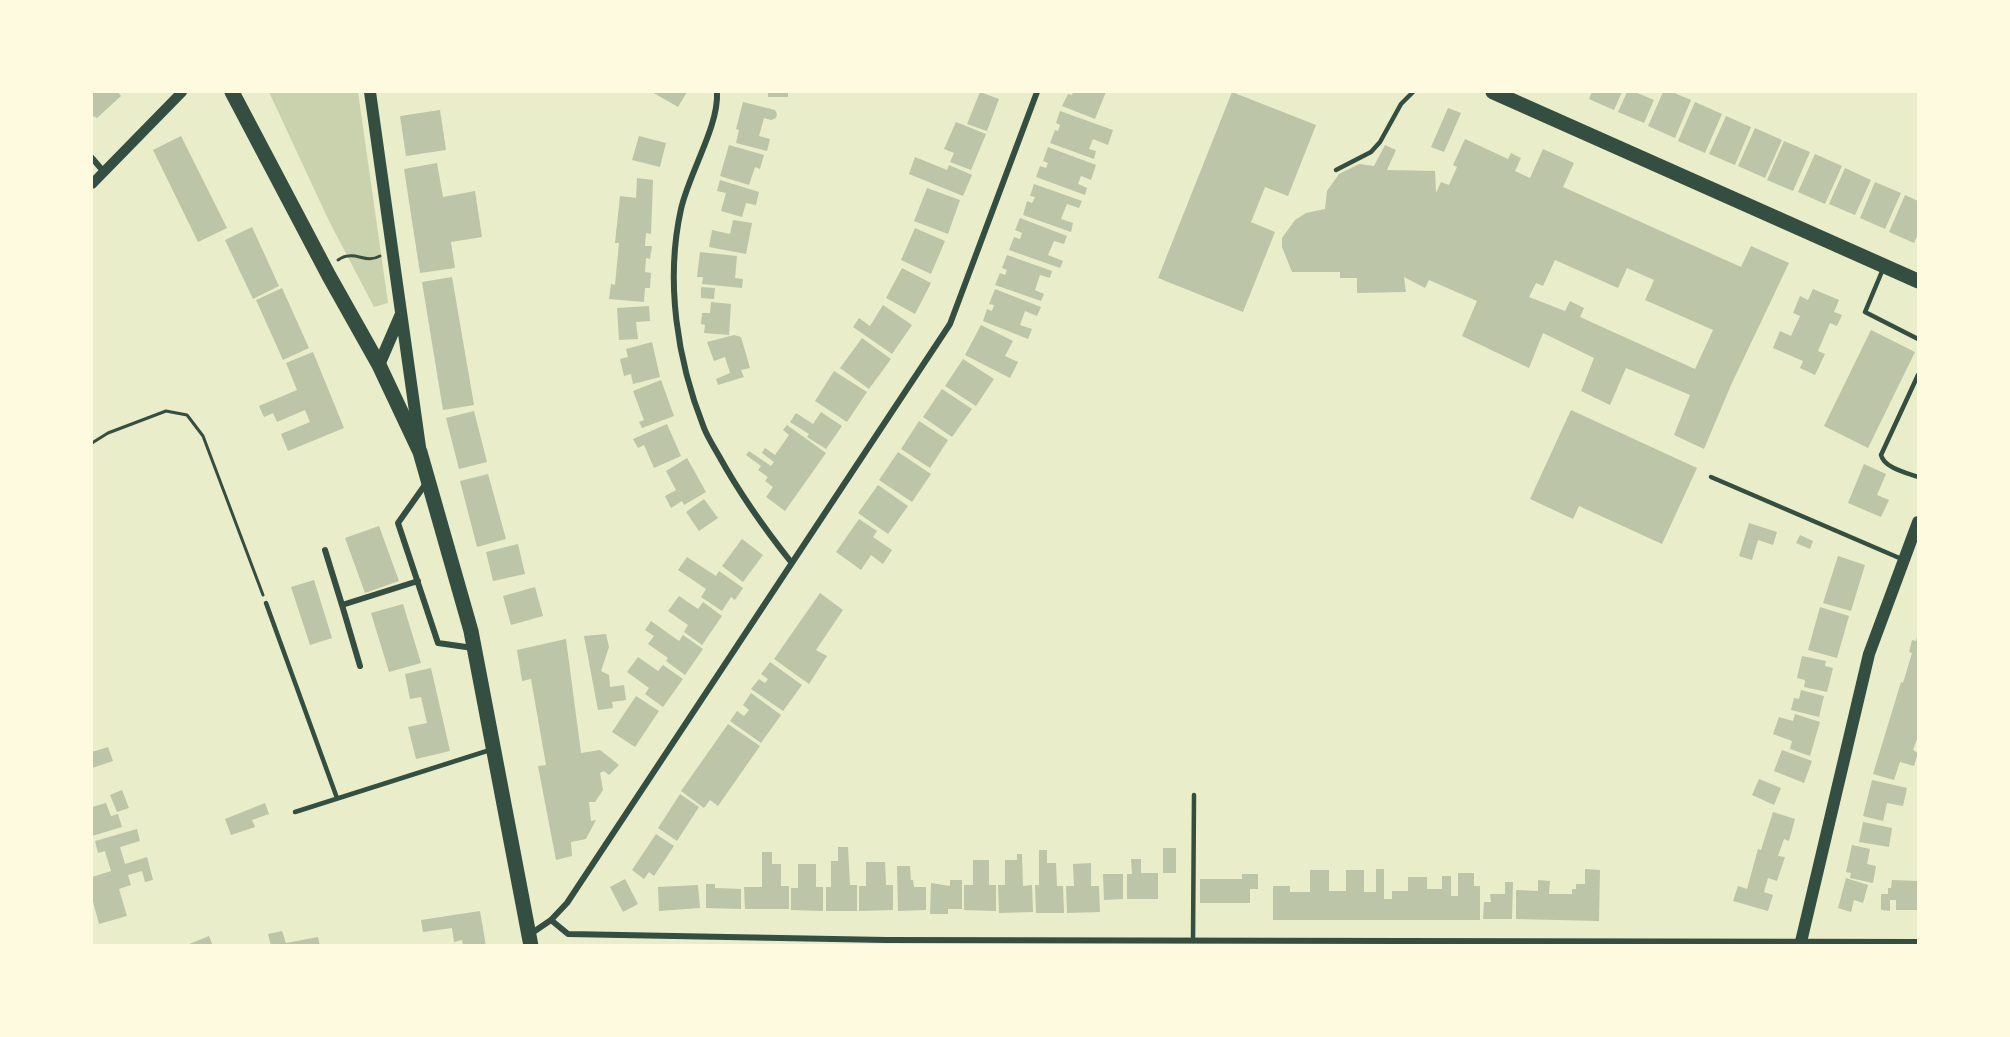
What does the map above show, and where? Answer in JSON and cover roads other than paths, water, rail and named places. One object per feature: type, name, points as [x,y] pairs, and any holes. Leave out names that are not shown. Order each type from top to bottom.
[{"type":"main road","points":[[232,92],[323,265],[379,365],[420,452],[475,649],[530,940]]},
{"type":"main road","points":[[370,92],[420,452]]},
{"type":"main road","points":[[1493,92],[1918,281]]},
{"type":"main road","points":[[379,365],[402,313]]},
{"type":"main road","points":[[1800,944],[1869,654],[1918,522]]},
{"type":"street","points":[[92,183],[182,92]]},
{"type":"street","points":[[717,92],[718,102],[681,208],[673,261],[677,319],[685,373],[705,430],[723,464],[752,511],[791,562]]},
{"type":"street","points":[[530,940],[567,903],[950,324],[1037,92]]},
{"type":"street","points":[[92,158],[104,172]]},
{"type":"street","points":[[429,479],[398,523],[438,643],[475,649]]},
{"type":"street","points":[[325,550],[360,666]]},
{"type":"street","points":[[342,605],[418,581]]},
{"type":"street","points":[[551,920],[567,934],[887,943],[1193,941],[1800,944],[1918,942]]},
{"type":"lane","points":[[1336,170],[1371,152],[1380,142],[1401,104],[1413,92]]},
{"type":"lane","points":[[1884,266],[1865,312],[1918,339]]},
{"type":"lane","points":[[1918,375],[1881,455],[1881,459],[1887,464],[1918,477]]},
{"type":"lane","points":[[1711,477],[1904,561]]},
{"type":"lane","points":[[266,603],[337,798]]},
{"type":"lane","points":[[295,812],[493,749]]},
{"type":"lane","points":[[1193,941],[1194,795]]}]
